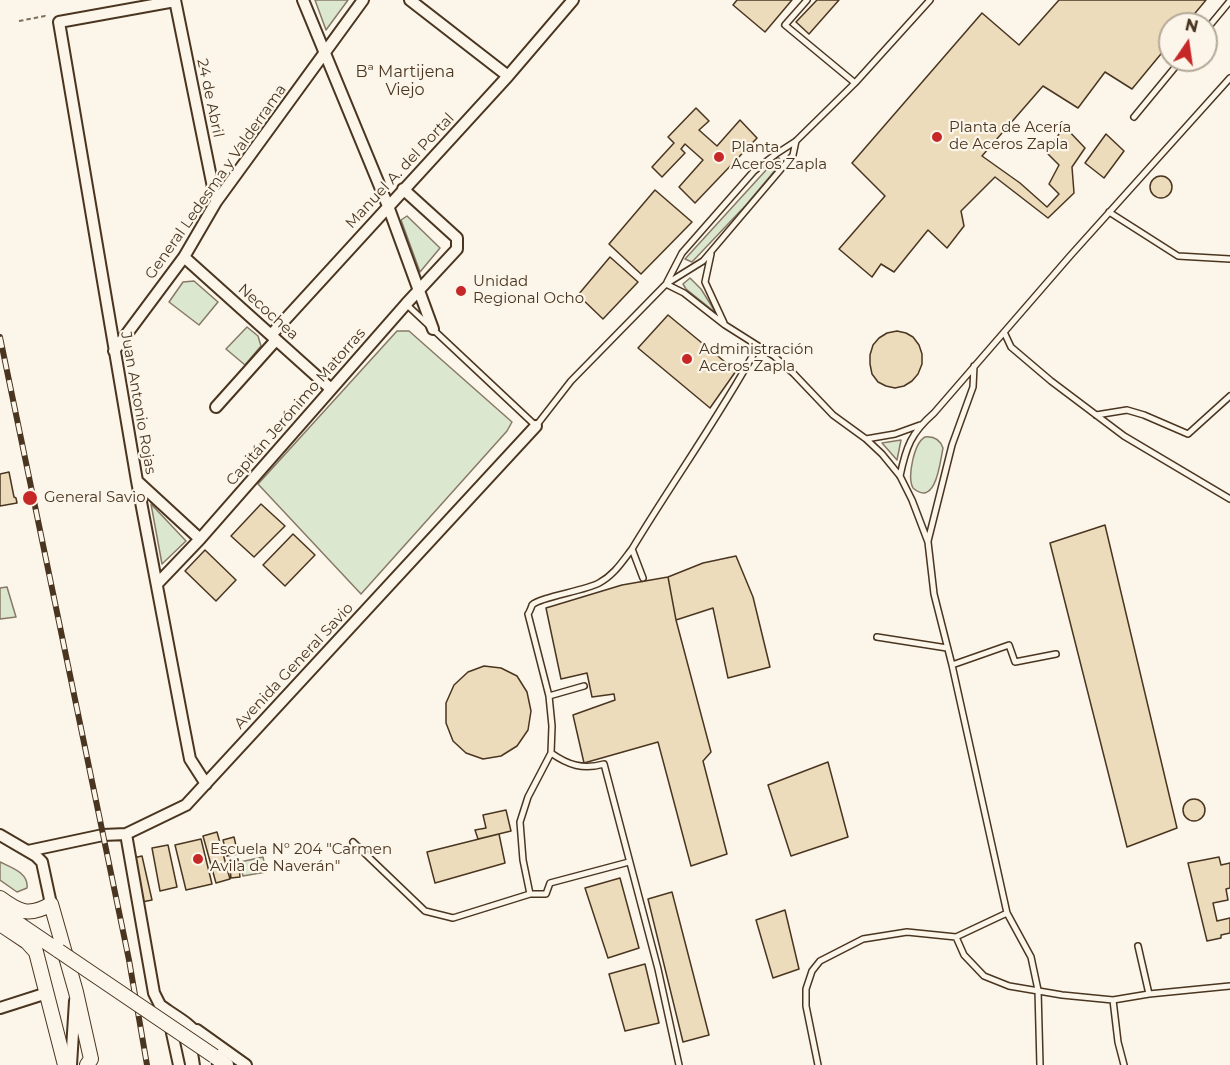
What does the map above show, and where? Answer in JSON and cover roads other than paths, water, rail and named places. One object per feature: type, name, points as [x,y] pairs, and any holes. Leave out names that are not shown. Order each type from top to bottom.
[{"type":"street","name":"Juan Antonio Rojas","points":[[175,0],[59,22],[137,481],[190,759],[206,784]]},
{"type":"street","name":"24 de Abril","points":[[175,0],[216,202]]},
{"type":"street","points":[[303,0],[388,206],[433,329]]},
{"type":"street","name":"General Ledesma y Valderrama","points":[[114,351],[184,257],[216,202],[363,0]]},
{"type":"street","points":[[410,0],[508,76]]},
{"type":"street","name":"Manuel A. del Portal","points":[[216,407],[388,206],[508,76],[573,0]]},
{"type":"street","name":"Capitán Jerónimo Matorras","points":[[157,584],[200,539],[457,249],[457,238],[403,189]]},
{"type":"street","name":"Necochea","points":[[184,257],[331,389]]},
{"type":"street","name":"Avenida General Savio","points":[[28,851],[103,835],[126,834],[186,805],[536,426]]},
{"type":"street","points":[[137,481],[200,539]]},
{"type":"street","points":[[126,834],[154,993],[160,1005],[246,1065]]},
{"type":"street","points":[[0,835],[42,862],[51,904],[76,992],[90,1063]]},
{"type":"street","points":[[0,898],[20,911],[28,912],[36,912],[51,904]]},
{"type":"street","points":[[0,911],[226,1065]]},
{"type":"street","points":[[0,924],[27,942],[36,952],[65,1065]]},
{"type":"street","points":[[71,1065],[76,992]]},
{"type":"street","points":[[0,1008],[47,993]]},
{"type":"street","points":[[167,1010],[178,1062],[188,1065]]},
{"type":"street","points":[[195,1029],[202,1042],[206,1065]]},
{"type":"lane","points":[[807,0],[785,25],[855,83]]},
{"type":"lane","points":[[666,284],[682,253],[754,171],[796,141],[855,83],[930,0]]},
{"type":"lane","points":[[1218,16],[1230,2]]},
{"type":"lane","points":[[1134,117],[1171,72]]},
{"type":"lane","points":[[900,476],[910,439],[922,424],[1230,78]]},
{"type":"lane","points":[[406,304],[536,426],[571,381],[666,284],[696,267],[711,251],[793,155],[796,141]]},
{"type":"lane","points":[[1109,212],[1178,256],[1230,259]]},
{"type":"lane","points":[[711,251],[705,282],[725,325]]},
{"type":"lane","points":[[666,284],[684,293],[794,374],[834,415],[882,454],[900,476],[927,542],[934,594],[1007,913],[1031,957],[1038,990],[1040,1065]]},
{"type":"lane","points":[[1005,332],[1011,348],[1096,415],[1125,436],[1230,499]]},
{"type":"lane","points":[[530,894],[523,860],[520,822],[528,797],[551,753],[552,726],[549,696],[528,614],[532,605],[543,599],[574,593],[599,583],[614,573],[726,404],[758,346]]},
{"type":"lane","points":[[927,542],[952,445],[973,387],[974,366]]},
{"type":"lane","points":[[1096,415],[1127,410],[1188,434],[1230,396]]},
{"type":"lane","points":[[866,439],[895,434],[922,424]]},
{"type":"lane","points":[[632,549],[643,578]]},
{"type":"lane","points":[[877,637],[947,648]]},
{"type":"lane","points":[[952,665],[1009,645],[1015,662],[1056,654]]},
{"type":"lane","points":[[549,696],[584,686]]},
{"type":"lane","points":[[551,753],[574,766],[591,768],[604,764],[658,969],[679,1065]]},
{"type":"lane","points":[[353,842],[425,911],[453,918],[530,894],[546,894],[550,883],[629,862]]},
{"type":"lane","points":[[818,1065],[806,1006],[806,989],[812,971],[820,961],[863,939],[907,932],[956,937],[1007,913]]},
{"type":"lane","points":[[956,937],[964,956],[984,976],[1009,986],[1062,995],[1113,1000],[1230,986]]},
{"type":"lane","points":[[1138,946],[1149,994]]},
{"type":"lane","points":[[1113,1000],[1118,1042],[1124,1065]]},
{"type":"railway","points":[[0,337],[129,960],[147,1065]]},
{"type":"place","name":"Planta de Acería de Aceros Zapla","points":[[937,137]]},
{"type":"place","name":"Planta Aceros Zapla","points":[[719,157]]},
{"type":"place","name":"Unidad Regional Ocho","points":[[461,291]]},
{"type":"place","name":"Administración Aceros Zapla","points":[[687,359]]},
{"type":"place","name":"General Savio","points":[[30,498]]},
{"type":"place","name":"Escuela N° 204 \"Carmen Avila de Naverán\"","points":[[198,859]]},
{"type":"district","name":"Bª Martijena Viejo","points":[[405,81]]}]
